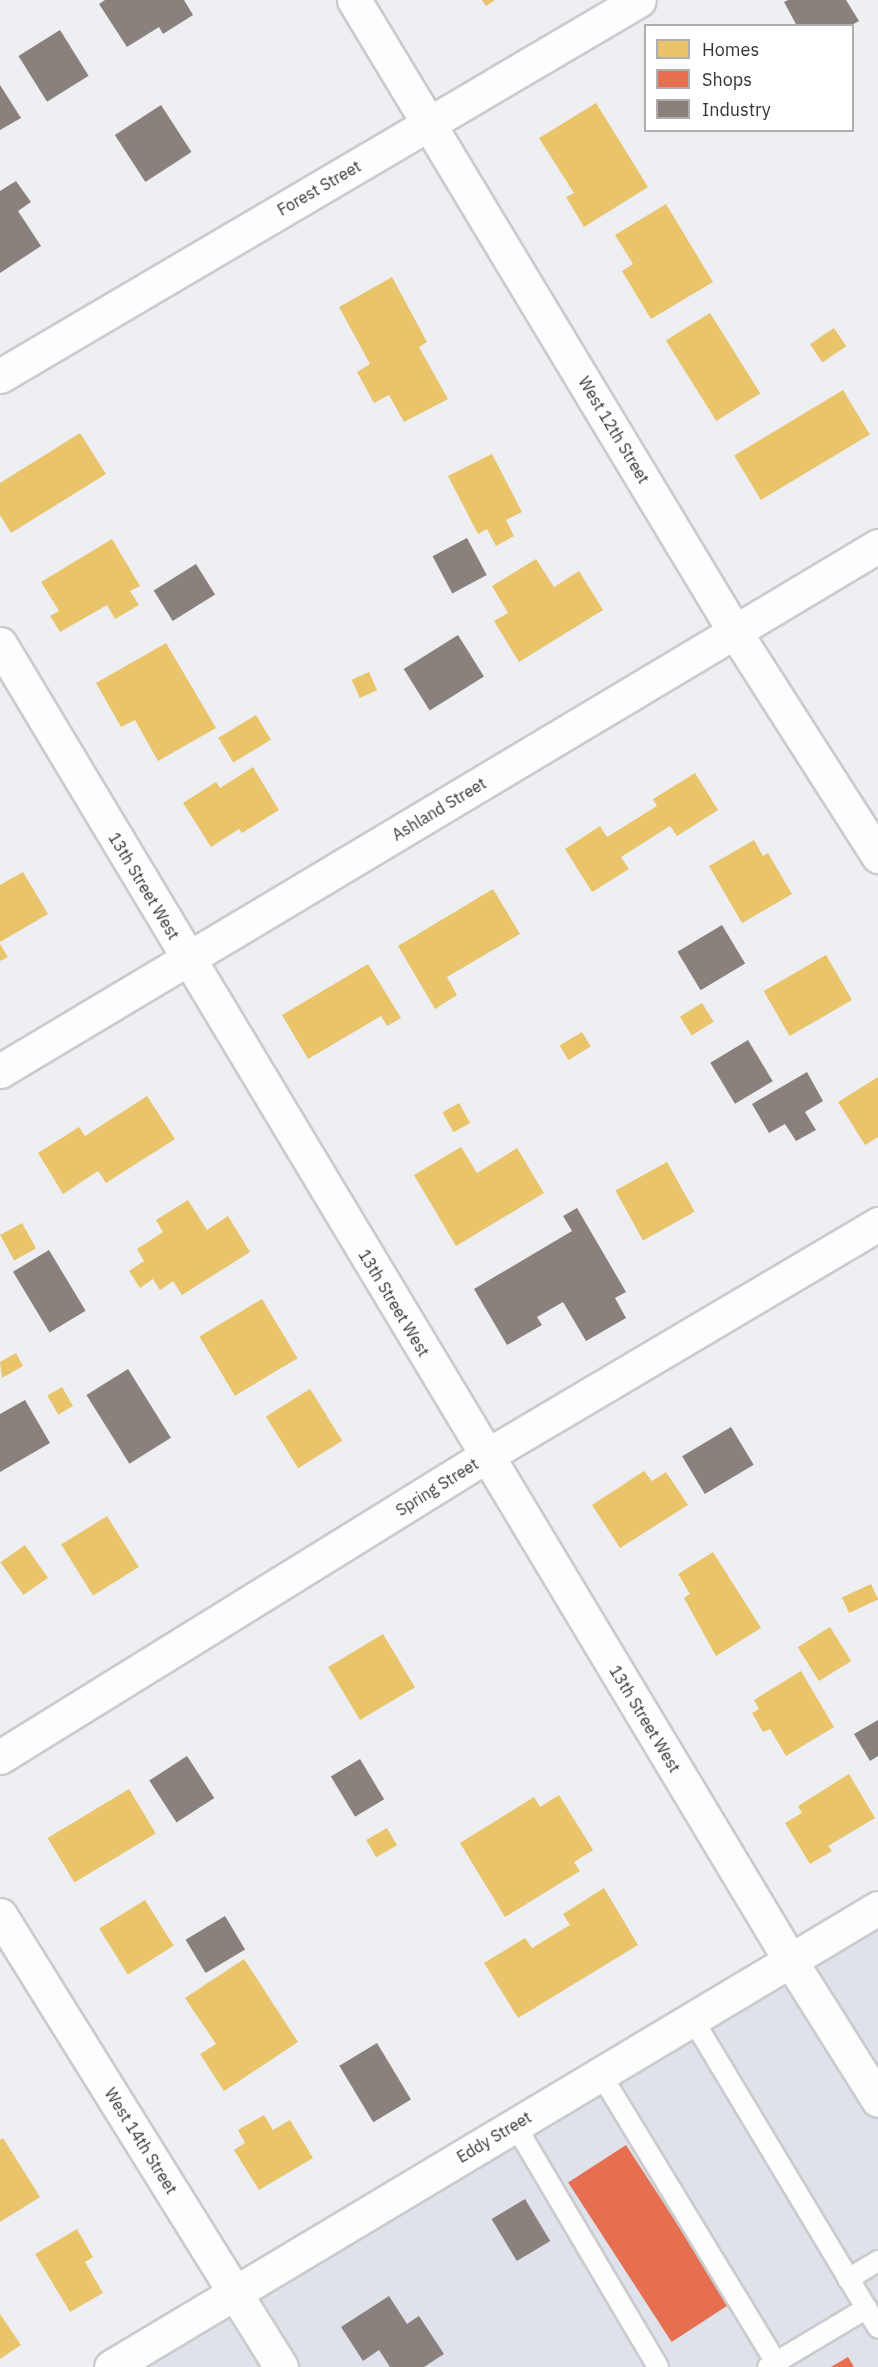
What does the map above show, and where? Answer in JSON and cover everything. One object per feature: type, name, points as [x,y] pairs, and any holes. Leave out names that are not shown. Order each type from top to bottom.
[{"type":"street","name":"West 12th Street","points":[[354,0],[735,632],[878,856]]},
{"type":"street","name":"Forest Street","points":[[0,376],[639,0]]},
{"type":"street","name":"Ashland Street","points":[[0,1071],[878,546]]},
{"type":"street","name":"13th Street West","points":[[0,644],[486,1456],[790,1960],[878,2100]]},
{"type":"street","name":"Spring Street","points":[[0,1757],[486,1456],[878,1224]]},
{"type":"street","name":"Eddy Street","points":[[111,2367],[878,1908]]},
{"type":"street","name":"West 14th Street","points":[[0,1915],[281,2367]]},
{"type":"lane","points":[[692,2018],[878,2327]]},
{"type":"lane","points":[[600,2073],[772,2364],[867,2308]]},
{"type":"lane","points":[[515,2125],[658,2367]]},
{"type":"lane","points":[[848,2278],[878,2260]]},
{"type":"shaded area","points":[[878,1908],[878,2367],[111,2367]]},
{"type":"building: Homes","points":[[482,0],[495,0],[486,6]]},
{"type":"building: Homes","points":[[596,103],[648,187],[584,227],[566,197],[574,193],[539,138]]},
{"type":"building: Homes","points":[[666,204],[713,282],[651,319],[622,271],[633,264],[615,235]]},
{"type":"building: Homes","points":[[392,277],[427,342],[419,347],[448,399],[404,422],[389,395],[374,403],[357,372],[370,364],[339,307]]},
{"type":"building: Homes","points":[[710,313],[760,394],[716,421],[666,341]]},
{"type":"building: Homes","points":[[834,328],[846,346],[822,362],[810,344]]},
{"type":"building: Homes","points":[[843,390],[870,435],[761,500],[734,455]]},
{"type":"building: Homes","points":[[80,433],[106,474],[11,533],[0,515],[0,483]]},
{"type":"building: Homes","points":[[492,454],[522,512],[506,520],[514,536],[496,546],[487,529],[478,534],[448,476]]},
{"type":"building: Homes","points":[[112,539],[140,586],[130,591],[139,605],[115,619],[107,605],[60,632],[50,616],[59,611],[41,582]]},
{"type":"building: Homes","points":[[536,559],[554,587],[579,571],[603,610],[519,662],[494,621],[508,613],[492,586]]},
{"type":"building: Homes","points":[[166,643],[216,728],[158,761],[135,720],[121,727],[96,683]]},
{"type":"building: Homes","points":[[369,672],[377,690],[360,698],[352,680]]},
{"type":"building: Homes","points":[[256,715],[271,740],[233,763],[218,738]]},
{"type":"building: Homes","points":[[253,767],[279,810],[242,833],[239,829],[211,847],[183,803],[216,782],[220,788]]},
{"type":"building: Homes","points":[[695,773],[718,810],[677,836],[670,826],[621,857],[629,869],[592,892],[565,849],[600,826],[607,837],[657,806],[653,799]]},
{"type":"building: Homes","points":[[754,840],[763,856],[768,853],[792,894],[742,923],[709,866]]},
{"type":"building: Homes","points":[[23,872],[48,914],[0,942],[0,885]]},
{"type":"building: Homes","points":[[493,889],[520,934],[447,977],[457,995],[435,1009],[398,946]]},
{"type":"building: Homes","points":[[0,944],[8,957],[0,961]]},
{"type":"building: Homes","points":[[826,955],[852,1000],[790,1036],[764,991]]},
{"type":"building: Homes","points":[[368,964],[401,1018],[387,1026],[381,1016],[308,1059],[282,1015]]},
{"type":"building: Homes","points":[[702,1003],[714,1022],[692,1035],[680,1017]]},
{"type":"building: Homes","points":[[582,1032],[591,1047],[568,1060],[560,1045]]},
{"type":"building: Homes","points":[[878,1077],[878,1137],[865,1145],[838,1102]]},
{"type":"building: Homes","points":[[147,1096],[175,1139],[106,1183],[98,1171],[63,1194],[38,1153],[79,1127],[85,1136]]},
{"type":"building: Homes","points":[[459,1103],[470,1123],[454,1132],[442,1112]]},
{"type":"building: Homes","points":[[461,1147],[477,1173],[517,1148],[544,1193],[456,1246],[414,1175]]},
{"type":"building: Homes","points":[[667,1162],[695,1212],[643,1240],[615,1191]]},
{"type":"building: Homes","points":[[188,1200],[207,1230],[228,1216],[250,1252],[182,1295],[173,1281],[160,1290],[153,1279],[140,1288],[129,1271],[144,1261],[137,1249],[163,1232],[156,1220]]},
{"type":"building: Homes","points":[[22,1223],[36,1248],[14,1260],[0,1235]]},
{"type":"building: Homes","points":[[262,1299],[298,1358],[235,1396],[199,1337]]},
{"type":"building: Homes","points":[[16,1353],[23,1366],[2,1378],[0,1362]]},
{"type":"building: Homes","points":[[62,1387],[73,1406],[58,1415],[47,1396]]},
{"type":"building: Homes","points":[[310,1389],[342,1441],[298,1468],[266,1417]]},
{"type":"building: Homes","points":[[644,1471],[652,1481],[666,1472],[688,1505],[620,1548],[592,1505]]},
{"type":"building: Homes","points":[[107,1516],[139,1567],[93,1595],[61,1545]]},
{"type":"building: Homes","points":[[25,1545],[48,1578],[23,1595],[0,1562]]},
{"type":"building: Homes","points":[[713,1552],[761,1628],[716,1656],[684,1598],[690,1594],[678,1574]]},
{"type":"building: Homes","points":[[871,1584],[878,1599],[849,1613],[842,1598]]},
{"type":"building: Homes","points":[[830,1627],[851,1661],[819,1681],[798,1647]]},
{"type":"building: Homes","points":[[383,1634],[415,1687],[360,1720],[328,1667]]},
{"type":"building: Homes","points":[[801,1671],[834,1727],[786,1756],[770,1729],[763,1732],[752,1713],[759,1709],[754,1700]]},
{"type":"building: Homes","points":[[849,1774],[875,1818],[828,1846],[832,1851],[810,1864],[785,1823],[802,1813],[798,1806]]},
{"type":"building: Homes","points":[[129,1789],[156,1834],[74,1883],[48,1838]]},
{"type":"building: Homes","points":[[559,1795],[593,1850],[574,1862],[580,1871],[505,1917],[460,1843],[534,1797],[540,1807]]},
{"type":"building: Homes","points":[[387,1828],[397,1845],[376,1857],[366,1840]]},
{"type":"building: Homes","points":[[604,1888],[638,1945],[518,2018],[484,1963],[525,1938],[532,1948],[570,1925],[563,1914]]},
{"type":"building: Homes","points":[[145,1900],[174,1946],[128,1974],[99,1929]]},
{"type":"building: Homes","points":[[244,1959],[298,2042],[224,2091],[200,2054],[216,2044],[185,1998]]},
{"type":"building: Homes","points":[[264,2115],[273,2130],[290,2120],[313,2158],[259,2190],[234,2150],[245,2143],[238,2130]]},
{"type":"building: Homes","points":[[3,2138],[40,2197],[0,2222],[0,2140]]},
{"type":"building: Homes","points":[[77,2229],[93,2257],[85,2262],[103,2293],[70,2312],[35,2254]]},
{"type":"building: Homes","points":[[0,2314],[21,2345],[0,2359]]},
{"type":"building: Shops","points":[[626,2145],[729,2304],[672,2342],[568,2183]]},
{"type":"building: Shops","points":[[848,2357],[854,2367],[831,2367]]},
{"type":"building: Industry","points":[[105,0],[184,0],[193,15],[163,34],[159,27],[127,47],[99,4]]},
{"type":"building: Industry","points":[[788,0],[846,0],[859,21],[854,24],[796,24],[784,2]]},
{"type":"building: Industry","points":[[60,30],[89,76],[47,102],[18,56]]},
{"type":"building: Industry","points":[[0,85],[21,118],[0,130]]},
{"type":"building: Industry","points":[[161,105],[191,152],[145,182],[115,135]]},
{"type":"building: Industry","points":[[16,181],[31,202],[18,211],[41,246],[0,273],[0,191]]},
{"type":"building: Industry","points":[[467,538],[487,575],[452,593],[433,556]]},
{"type":"building: Industry","points":[[196,564],[215,595],[173,621],[154,590]]},
{"type":"building: Industry","points":[[458,635],[484,677],[430,710],[404,669]]},
{"type":"building: Industry","points":[[722,925],[745,964],[701,990],[677,952]]},
{"type":"building: Industry","points":[[748,1040],[773,1081],[735,1104],[710,1063]]},
{"type":"building: Industry","points":[[807,1072],[823,1101],[805,1112],[816,1130],[796,1141],[785,1124],[769,1133],[752,1104]]},
{"type":"building: Industry","points":[[577,1208],[626,1292],[615,1298],[626,1318],[586,1341],[563,1302],[537,1317],[542,1325],[507,1345],[474,1289],[572,1231],[563,1216]]},
{"type":"building: Industry","points":[[49,1250],[86,1311],[50,1332],[13,1272]]},
{"type":"building: Industry","points":[[128,1369],[171,1438],[129,1464],[86,1395]]},
{"type":"building: Industry","points":[[25,1400],[50,1443],[0,1472],[0,1414]]},
{"type":"building: Industry","points":[[731,1427],[754,1465],[705,1494],[682,1456]]},
{"type":"building: Industry","points":[[878,1720],[878,1756],[870,1761],[854,1734]]},
{"type":"building: Industry","points":[[187,1756],[214,1798],[176,1822],[149,1781]]},
{"type":"building: Industry","points":[[360,1759],[384,1799],[355,1817],[331,1777]]},
{"type":"building: Industry","points":[[225,1916],[245,1949],[206,1973],[186,1940]]},
{"type":"building: Industry","points":[[377,2043],[411,2100],[373,2122],[339,2066]]},
{"type":"building: Industry","points":[[525,2199],[550,2241],[517,2261],[492,2219]]},
{"type":"building: Industry","points":[[389,2296],[407,2324],[419,2316],[444,2354],[424,2367],[390,2367],[379,2350],[363,2361],[341,2327]]}]
